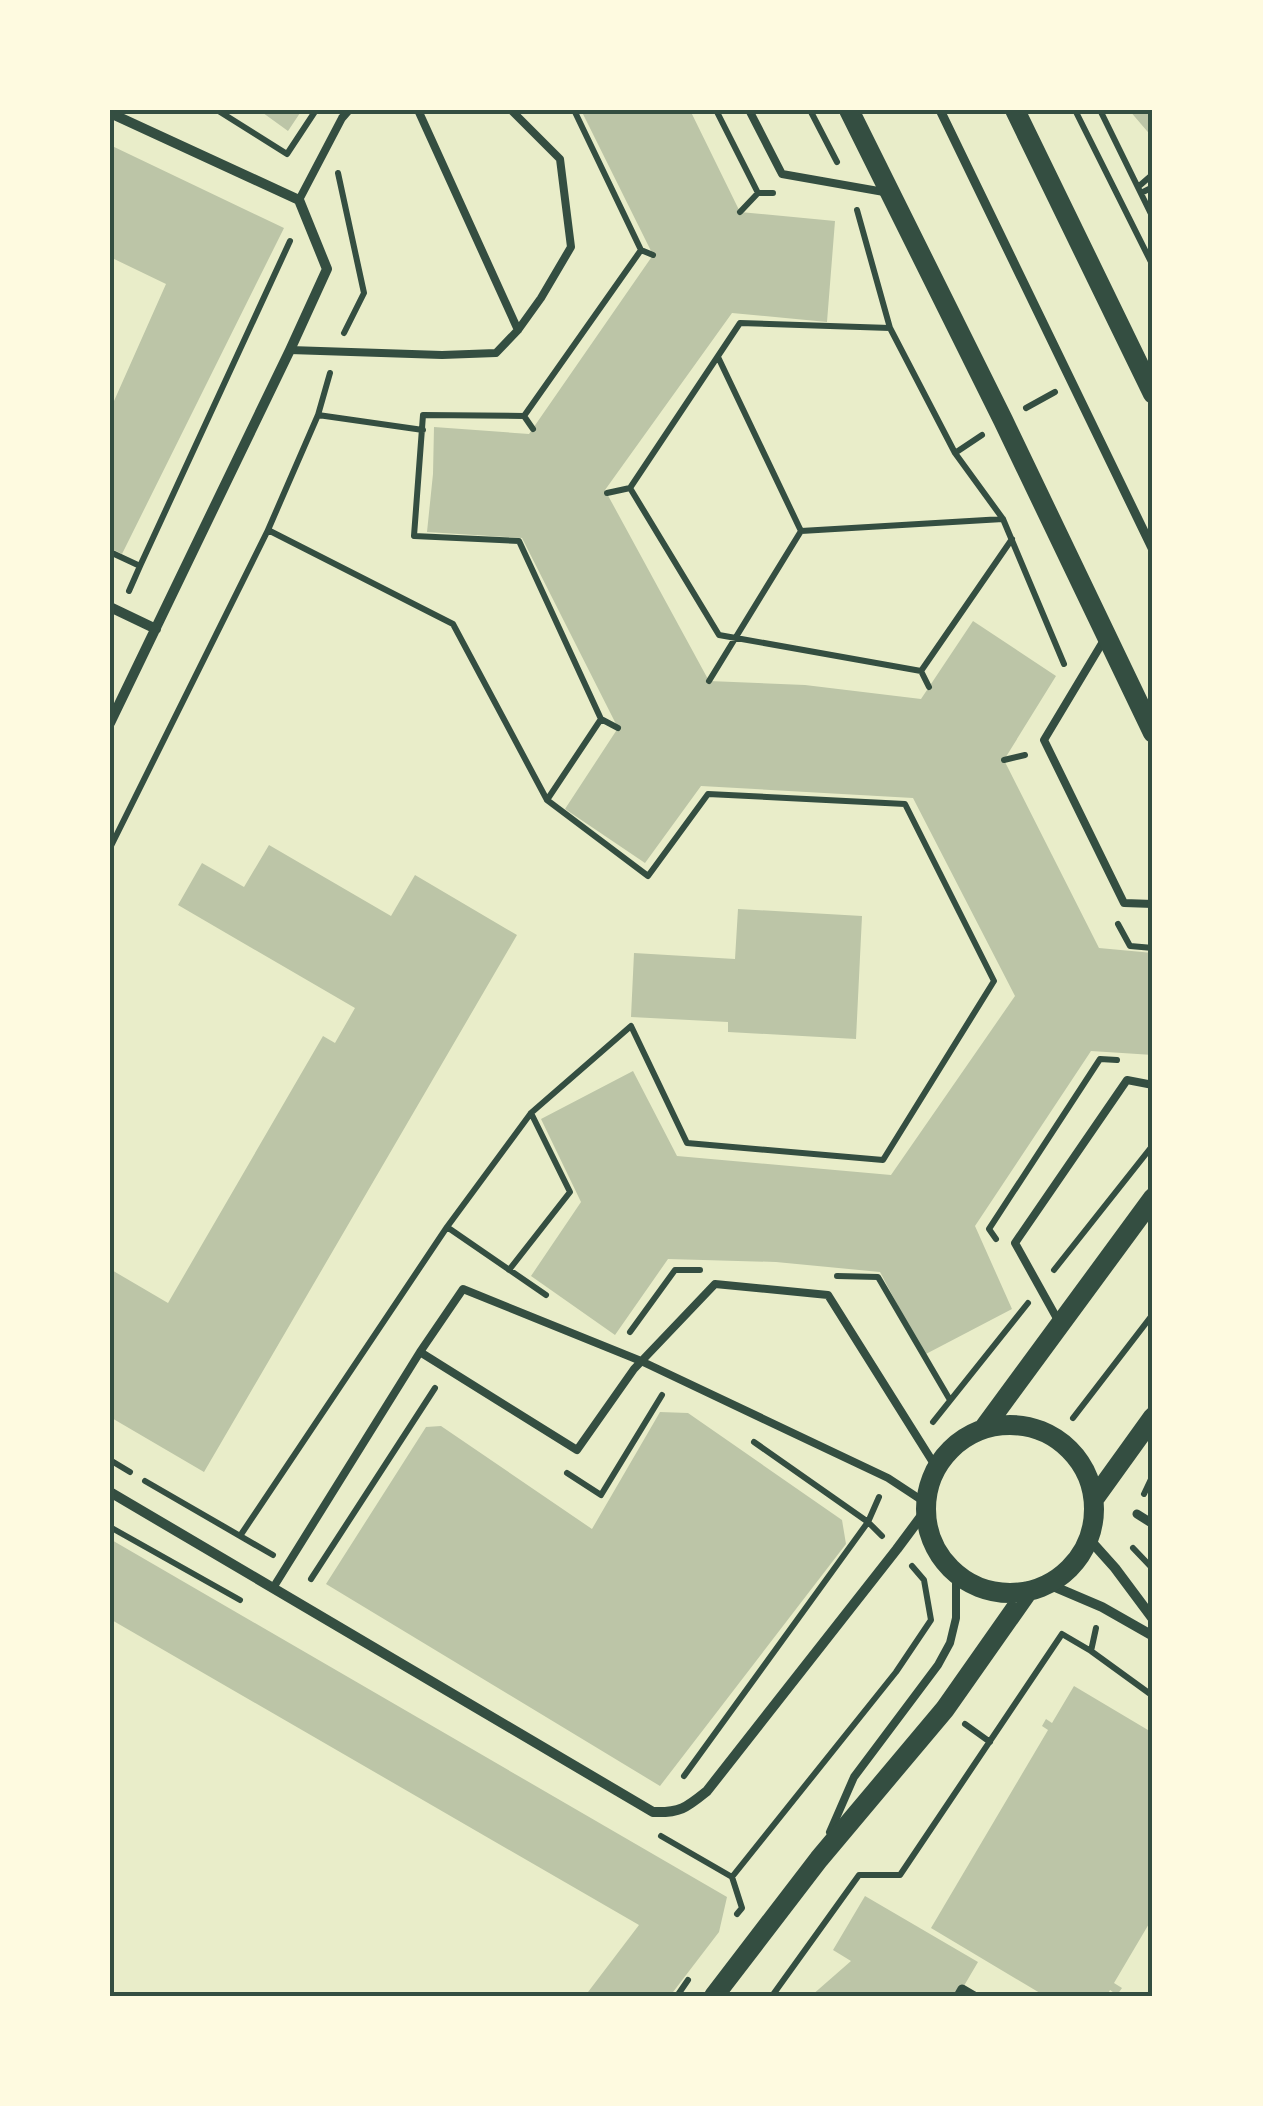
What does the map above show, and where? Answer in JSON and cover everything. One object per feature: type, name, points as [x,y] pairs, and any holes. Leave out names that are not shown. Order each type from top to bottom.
[{"type":"main road","points":[[849,110],[1153,733]]},
{"type":"main road","points":[[1015,110],[1153,394]]},
{"type":"main road","points":[[984,1428],[1153,1198]]},
{"type":"main road","points":[[1094,1499],[1153,1417]]},
{"type":"main road","points":[[714,1996],[1038,1588],[1066,1572],[1080,1558],[1090,1539],[1094,1499],[1088,1474],[1075,1454],[1056,1437],[1033,1427],[1009,1424],[984,1428],[956,1443],[936,1468],[926,1506],[928,1528],[934,1545],[956,1574],[978,1587],[1003,1592],[1038,1588]]},
{"type":"street","points":[[940,110],[1153,550]]},
{"type":"street","points":[[110,723],[328,269],[299,200],[116,113]]},
{"type":"street","points":[[110,607],[156,629]]},
{"type":"street","points":[[110,1492],[652,1812],[670,1813],[684,1809],[707,1791],[897,1549],[926,1506]]},
{"type":"street","points":[[1137,1514],[1153,1524]]},
{"type":"street","points":[[1090,1539],[1153,1619]]},
{"type":"street","points":[[1038,1588],[1102,1607],[1153,1636]]},
{"type":"street","points":[[958,1996],[962,1988],[974,1996]]},
{"type":"lane","points":[[299,200],[342,118],[350,110]]},
{"type":"lane","points":[[418,110],[518,330]]},
{"type":"lane","points":[[290,350],[496,353],[518,330],[572,247],[560,159],[511,110]]},
{"type":"lane","points":[[749,110],[782,174],[890,193]]},
{"type":"lane","points":[[1106,636],[1044,740],[1124,903],[1153,904]]},
{"type":"lane","points":[[1060,1325],[1015,1243],[1126,1080],[1153,1085]]},
{"type":"lane","points":[[420,1352],[578,1450],[641,1361],[714,1284],[828,1295],[936,1468]]},
{"type":"lane","points":[[273,1588],[462,1289],[641,1361],[888,1478],[926,1506]]},
{"type":"lane","points":[[819,1859],[854,1777],[950,1643],[956,1618],[956,1574]]},
{"type":"path","points":[[218,110],[287,154],[316,110]]},
{"type":"path","points":[[574,110],[641,250],[653,256]]},
{"type":"path","points":[[810,110],[849,186],[890,328],[955,454],[1003,519],[1071,681]]},
{"type":"path","points":[[1075,110],[1153,266]]},
{"type":"path","points":[[1100,110],[1153,218]]},
{"type":"path","points":[[1140,190],[1153,174]]},
{"type":"path","points":[[1140,190],[1153,187]]},
{"type":"path","points":[[740,212],[758,194]]},
{"type":"path","points":[[140,566],[296,228]]},
{"type":"path","points":[[524,416],[641,250]]},
{"type":"path","points":[[732,313],[740,323],[890,328]]},
{"type":"path","points":[[606,493],[630,488],[740,323]]},
{"type":"path","points":[[717,356],[801,531]]},
{"type":"path","points":[[110,848],[268,530],[318,415],[423,430]]},
{"type":"path","points":[[524,416],[423,415],[414,536],[521,540],[600,719],[618,728]]},
{"type":"path","points":[[524,416],[533,429]]},
{"type":"path","points":[[630,488],[719,635],[922,671]]},
{"type":"path","points":[[801,531],[1003,519]]},
{"type":"path","points":[[268,530],[452,624],[547,800],[648,876],[708,794]]},
{"type":"path","points":[[708,681],[801,531]]},
{"type":"path","points":[[922,671],[1012,539]]},
{"type":"path","points":[[922,671],[929,687]]},
{"type":"path","points":[[547,800],[600,719]]},
{"type":"path","points":[[1004,760],[1026,755],[1034,740]]},
{"type":"path","points":[[448,1227],[531,1114],[631,1026],[687,1144],[883,1160],[994,980],[909,801],[708,794],[701,786]]},
{"type":"path","points":[[1111,911],[1129,948],[1153,948]]},
{"type":"path","points":[[509,1270],[570,1192],[531,1114]]},
{"type":"path","points":[[919,1439],[1153,1145]]},
{"type":"path","points":[[1073,1418],[1153,1314]]},
{"type":"path","points":[[568,1474],[601,1495],[669,1383]]},
{"type":"path","points":[[110,1460],[311,1579],[434,1387],[450,1398]]},
{"type":"path","points":[[732,1877],[896,1672],[931,1620],[924,1580],[897,1549],[868,1522],[745,1436]]},
{"type":"path","points":[[678,1784],[868,1522],[888,1478]]},
{"type":"path","points":[[110,1528],[251,1607]]},
{"type":"path","points":[[1128,1542],[1153,1569]]},
{"type":"path","points":[[772,1996],[859,1875],[900,1876],[1062,1634],[1153,1696]]},
{"type":"path","points":[[659,1835],[732,1877],[742,1908],[734,1919]]},
{"type":"path","points":[[676,1996],[696,1970]]},
{"type":"path","points":[[1148,1996],[1153,1988]]},
{"type":"building","points":[[259,110],[302,110],[288,131]]},
{"type":"building","points":[[581,110],[690,110],[740,212],[835,221],[827,322],[732,313],[605,490],[709,681],[805,685],[921,699],[973,621],[1056,676],[1004,760],[1099,948],[1153,953],[1153,1055],[1091,1051],[975,1226],[1012,1309],[924,1355],[880,1272],[776,1262],[668,1259],[615,1335],[531,1276],[581,1202],[541,1119],[633,1071],[677,1156],[891,1175],[1015,996],[913,798],[701,786],[645,863],[565,809],[618,728],[522,538],[427,532],[434,427],[529,434],[653,255]]},
{"type":"building","points":[[1129,110],[1153,110],[1153,138]]},
{"type":"building","points":[[110,145],[284,228],[122,554],[110,548],[110,410],[166,284],[110,257]]},
{"type":"building","points":[[269,845],[391,916],[415,875],[517,935],[204,1472],[110,1417],[110,1269],[168,1303],[323,1036],[335,1043],[355,1008],[178,905],[202,863],[244,887]]},
{"type":"building","points":[[738,909],[862,916],[856,1039],[728,1032],[728,1022],[631,1017],[634,953],[735,959]]},
{"type":"building","points":[[660,1412],[688,1413],[842,1520],[846,1544],[660,1786],[326,1584],[426,1427],[441,1426],[592,1529]]},
{"type":"building","points":[[110,1539],[727,1897],[719,1932],[670,1996],[585,1996],[639,1925],[110,1619]]},
{"type":"building","points":[[1074,1686],[1153,1733],[1153,1917],[1114,1983],[1122,1988],[1117,1995],[1110,1990],[1107,1996],[1045,1996],[931,1928],[1048,1730],[1042,1726],[1046,1719],[1052,1723]]},
{"type":"building","points":[[865,1896],[978,1962],[958,1996],[811,1996],[851,1961],[833,1950]]}]
